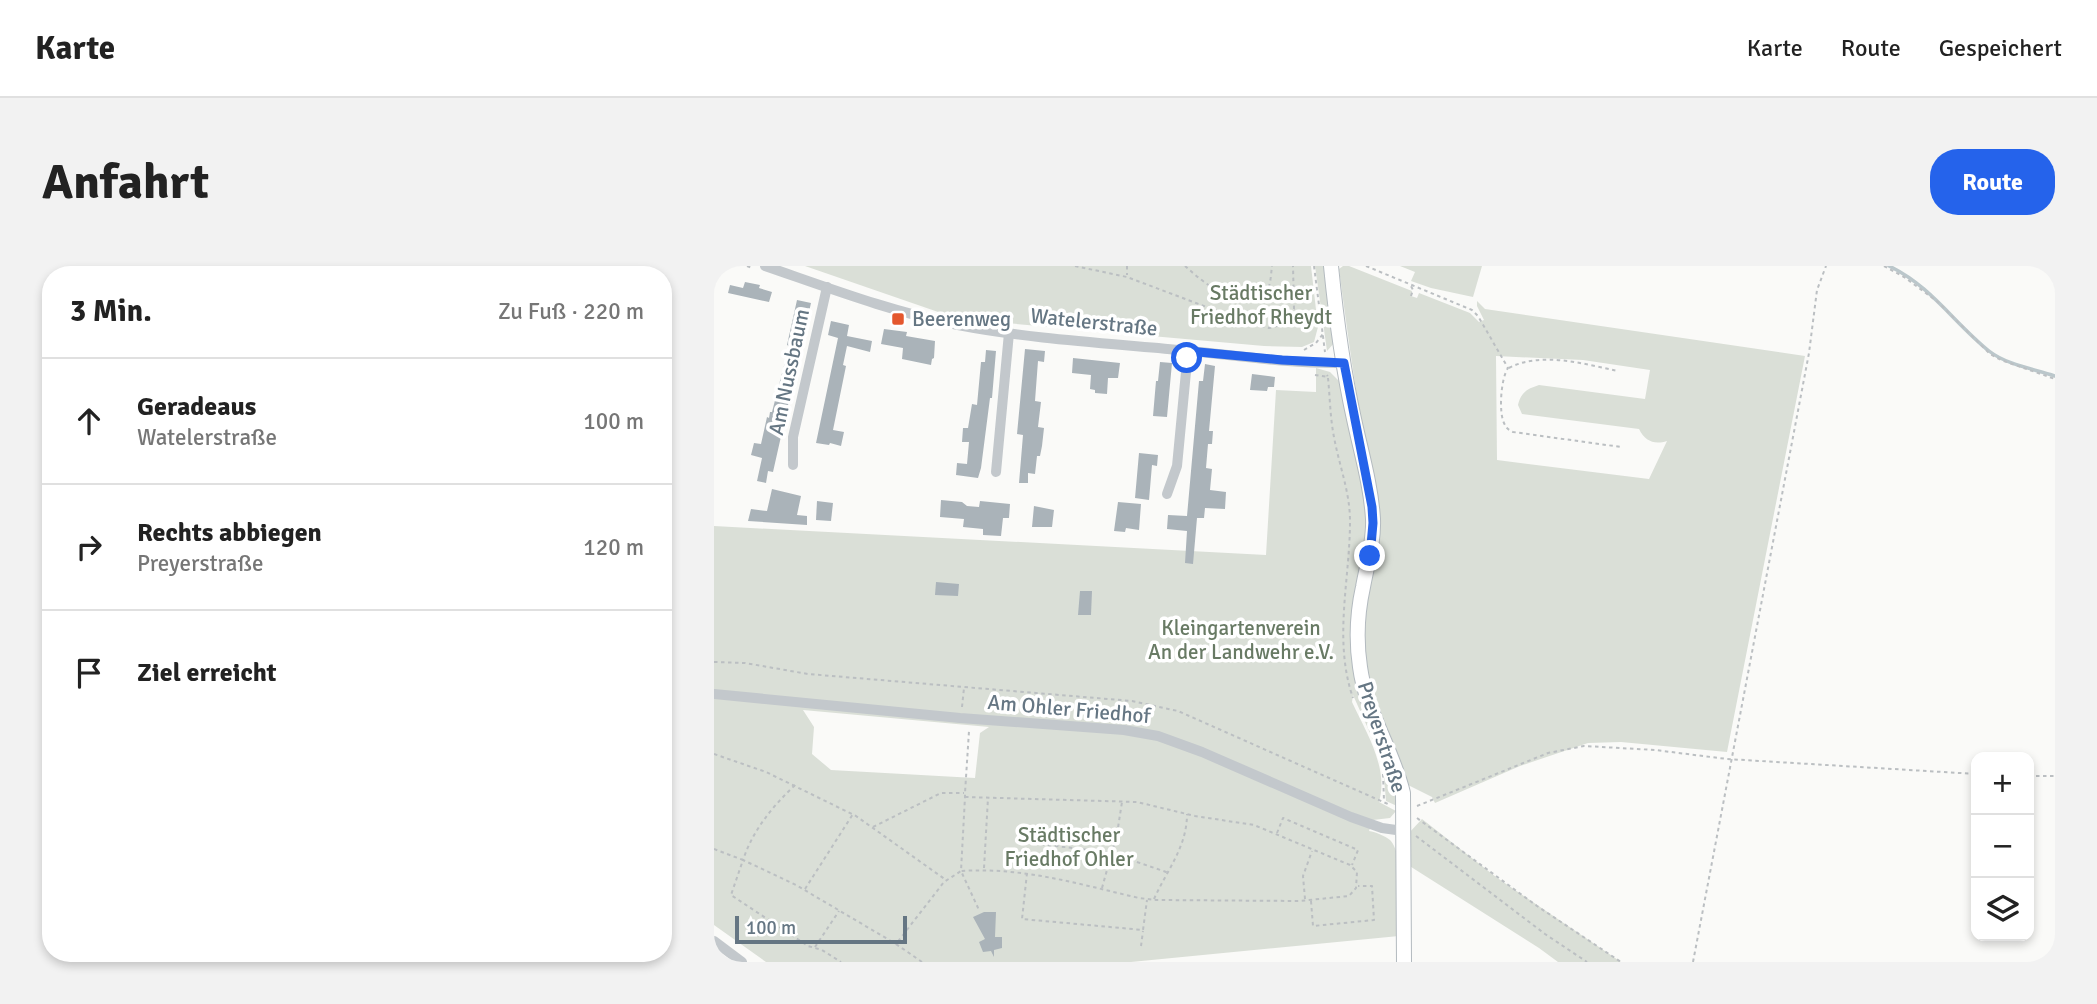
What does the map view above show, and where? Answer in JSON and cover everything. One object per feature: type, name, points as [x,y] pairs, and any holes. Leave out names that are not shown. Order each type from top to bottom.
[{"type":"main road","name":"Preyerstraße","points":[[1331,266],[1344,363],[1369,484],[1373,523],[1357,638],[1366,694],[1400,781],[1403,810],[1404,962]]},
{"type":"street","name":"Watelerstraße","points":[[765,266],[919,316],[960,326],[1188,351],[1344,363]]},
{"type":"street","name":"Am Nussbaum","points":[[793,465],[793,437],[827,287]]},
{"type":"street","points":[[996,472],[1009,333]]},
{"type":"street","points":[[1167,494],[1177,466],[1188,351]]},
{"type":"street","name":"Am Ohler Friedhof","points":[[714,694],[965,719],[1124,730],[1158,736],[1202,752],[1350,817],[1382,828],[1403,831]]},
{"type":"street","points":[[714,941],[742,962]]},
{"type":"path","points":[[1075,266],[1128,277],[1249,323],[1269,328],[1285,324],[1294,309],[1293,266]]},
{"type":"path","points":[[1127,266],[1128,277]]},
{"type":"path","points":[[1185,266],[1226,296],[1246,299],[1264,295],[1268,290],[1272,266]]},
{"type":"path","points":[[1297,351],[1311,347],[1324,333],[1314,266]]},
{"type":"path","points":[[1366,266],[1472,310],[1484,323],[1508,368]]},
{"type":"path","points":[[1693,962],[1809,352],[1817,290],[1826,266]]},
{"type":"path","points":[[1884,266],[1938,302],[1990,354],[2055,379]]},
{"type":"path","points":[[1411,285],[1411,296]]},
{"type":"path","points":[[1618,371],[1580,363],[1524,361],[1508,368],[1504,373],[1503,421],[1506,428],[1513,432],[1621,447]]},
{"type":"path","points":[[1328,377],[1334,436],[1347,490],[1350,520],[1343,647],[1349,687],[1356,706]]},
{"type":"path","points":[[714,662],[745,663],[808,674],[1132,701],[1178,711],[1403,810],[1537,906],[1621,962]]},
{"type":"path","points":[[965,687],[965,797],[961,871],[979,910]]},
{"type":"path","points":[[1403,810],[1430,802],[1511,766],[1566,748],[1584,746],[1619,747],[1730,759],[1971,774]]},
{"type":"path","points":[[714,754],[766,772],[853,814],[946,880]]},
{"type":"path","points":[[1383,773],[1384,802]]},
{"type":"path","points":[[2034,776],[2055,776]]},
{"type":"path","points":[[794,785],[758,827],[748,845],[731,895],[808,946],[822,950],[841,962]]},
{"type":"path","points":[[872,827],[941,793],[965,793]]},
{"type":"path","points":[[896,944],[946,880],[961,871],[1027,873],[1154,900],[1306,901],[1349,895],[1357,886],[1357,872],[1352,866],[1254,825],[1187,814],[1137,802],[965,797]]},
{"type":"path","points":[[984,870],[988,798]]},
{"type":"path","points":[[1101,889],[1117,834],[1122,801]]},
{"type":"path","points":[[805,890],[853,814]]},
{"type":"path","points":[[1154,900],[1169,873],[1184,836],[1187,814]]},
{"type":"path","points":[[1277,833],[1283,818],[1358,850],[1352,866]]},
{"type":"path","points":[[1403,831],[1414,835],[1545,934],[1587,962]]},
{"type":"path","points":[[1041,844],[1111,853],[1169,873]]},
{"type":"path","points":[[714,849],[774,873],[922,962]]},
{"type":"path","points":[[1306,901],[1303,876],[1313,849]]},
{"type":"path","points":[[1027,873],[1022,919],[1143,930]]},
{"type":"path","points":[[1310,900],[1313,926],[1374,920],[1371,886],[1357,886]]},
{"type":"path","points":[[1141,946],[1147,899]]},
{"type":"path","points":[[815,948],[839,910]]},
{"type":"green space","name":"Städtischer Friedhof Rheydt","points":[[805,266],[1311,266],[1318,327],[1314,342],[1302,347],[983,321],[944,314]]},
{"type":"green space","points":[[1315,266],[1325,266],[1335,342],[1327,351]]},
{"type":"green space","points":[[1349,266],[1412,291],[1411,296],[1417,298],[1419,293],[1470,313],[1479,322],[1484,320],[1477,301],[1485,309],[1805,356],[1727,752],[1621,742],[1588,743],[1520,766],[1435,803],[1432,797],[1406,784],[1376,704],[1366,663],[1364,621],[1377,542],[1379,510],[1359,407],[1339,269]],"holes":[[[1496,356],[1583,360],[1650,370],[1645,399],[1539,385],[1521,397],[1518,405],[1522,414],[1639,429],[1650,441],[1667,441],[1649,479],[1497,460]]]},
{"type":"green space","points":[[1400,266],[1482,266],[1473,297],[1411,281],[1415,272]]},
{"type":"green space","points":[[1316,368],[1330,372],[1339,381],[1363,481],[1368,524],[1352,625],[1397,794],[1397,806],[1386,801],[1383,767],[1378,751],[1353,695],[1352,702],[1379,763],[1379,802],[1396,811],[1390,818],[1373,820],[1369,831],[1390,840],[1398,858],[1399,936],[1131,962],[766,962],[714,925],[714,526],[1266,555],[1276,390],[1316,392]],"holes":[[[803,710],[989,727],[980,733],[975,778],[831,770],[812,754],[814,727]]]},
{"type":"green space","points":[[1422,819],[1496,877],[1621,962],[1558,962],[1408,865],[1408,834]]},
{"type":"building","points":[[745,282],[760,285],[759,288],[772,292],[769,302],[728,293],[730,285],[743,288]]},
{"type":"building","points":[[797,300],[811,303],[773,472],[768,471],[766,483],[757,481],[762,458],[751,455],[754,443],[761,444],[767,417],[769,418],[772,412],[789,346],[787,345]]},
{"type":"building","points":[[831,321],[849,325],[847,336],[872,341],[870,352],[847,346],[843,365],[846,366],[833,430],[844,432],[841,446],[816,443],[838,338],[828,335]]},
{"type":"building","points":[[884,329],[907,332],[906,336],[935,341],[931,365],[902,359],[903,348],[881,344]]},
{"type":"building","points":[[1025,349],[1045,351],[1044,362],[1038,361],[1035,401],[1041,402],[1038,427],[1044,428],[1035,474],[1028,473],[1028,483],[1019,483],[1023,435],[1017,434]]},
{"type":"building","points":[[986,350],[996,351],[981,468],[978,478],[956,475],[957,463],[967,464],[969,442],[962,442],[963,428],[968,428],[972,404],[977,405],[981,362],[985,362]]},
{"type":"building","points":[[1073,358],[1120,363],[1118,378],[1108,378],[1107,394],[1095,393],[1095,390],[1090,389],[1091,375],[1072,373]]},
{"type":"building","points":[[1160,362],[1172,363],[1167,417],[1153,416]]},
{"type":"building","points":[[1205,364],[1215,366],[1209,431],[1213,431],[1212,444],[1208,444],[1206,468],[1212,469],[1210,490],[1226,492],[1225,509],[1205,508],[1204,518],[1197,518],[1193,564],[1185,563],[1187,531],[1167,529],[1168,515],[1187,516],[1199,381],[1203,381]]},
{"type":"building","points":[[1252,374],[1275,377],[1274,387],[1268,387],[1267,391],[1250,390]]},
{"type":"building","points":[[1139,453],[1158,455],[1157,466],[1152,465],[1149,500],[1135,498]]},
{"type":"building","points":[[772,489],[801,496],[797,515],[807,516],[807,525],[748,521],[751,509],[767,511]]},
{"type":"building","points":[[941,500],[979,507],[980,501],[1010,504],[1009,518],[1003,518],[1001,536],[983,535],[983,529],[963,527],[964,519],[940,517]]},
{"type":"building","points":[[817,501],[833,503],[831,521],[816,520]]},
{"type":"building","points":[[1118,502],[1141,504],[1139,530],[1126,528],[1125,532],[1114,531]]},
{"type":"building","points":[[1034,506],[1054,510],[1052,527],[1032,527]]},
{"type":"building","points":[[936,582],[959,584],[958,596],[935,595]]},
{"type":"building","points":[[1080,591],[1092,591],[1091,615],[1078,615]]},
{"type":"building","points":[[984,912],[996,912],[995,937],[1002,937],[1002,948],[994,950],[994,957],[991,951],[983,952],[979,942],[985,939],[973,917]]},
{"type":"waterway","points":[[1889,266],[1917,284],[1996,356],[2055,376]]},
{"type":"place","name":"Beerenweg","points":[[898,319]]},
{"type":"route","points":[[1187,358],[1188,351],[1344,363],[1369,484],[1373,523],[1370,556]]},
{"type":"park label","name":"Kleingartenverein An der Landwehr e.V.","points":[[1241,640]]},
{"type":"park label","name":"Städtischer Friedhof Ohler","points":[[1069,847]]}]
